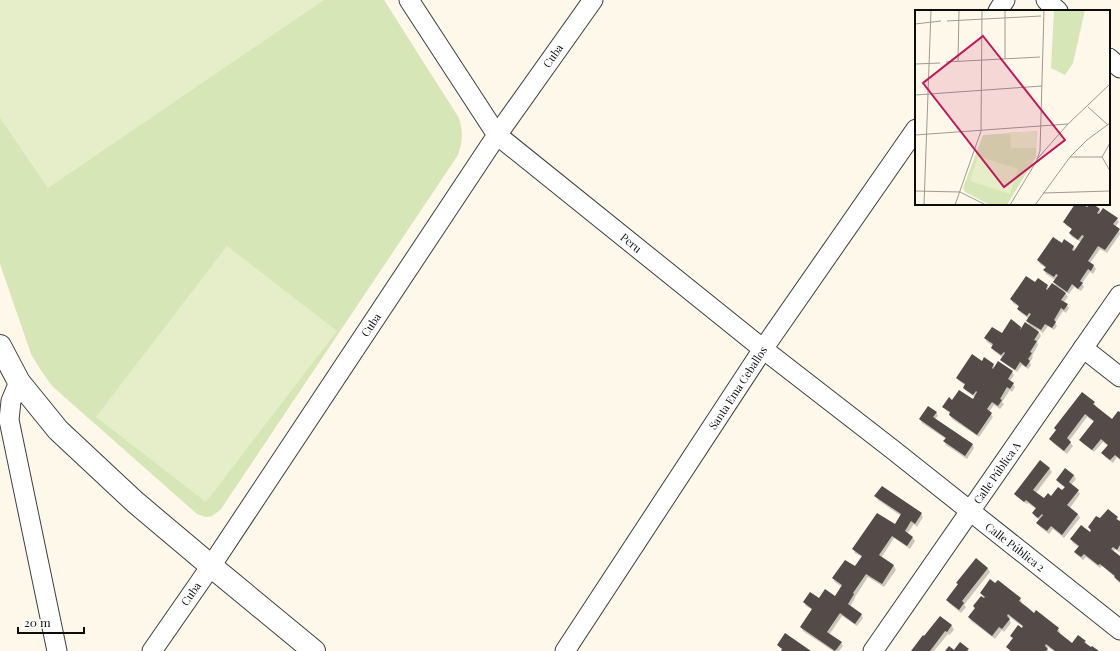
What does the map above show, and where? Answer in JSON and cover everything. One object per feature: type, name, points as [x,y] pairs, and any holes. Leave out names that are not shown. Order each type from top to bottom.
[{"type":"street","name":"Peru","points":[[409,0],[497,136],[763,349],[892,449]]},
{"type":"street","name":"Cuba","points":[[152,651],[211,566],[497,136],[593,0]]},
{"type":"street","points":[[999,10],[1005,0]]},
{"type":"street","points":[[1046,0],[1057,10]]},
{"type":"street","points":[[1110,59],[1120,68]]},
{"type":"street","name":"Santa Ema Ceballos","points":[[565,651],[763,349],[915,130]]},
{"type":"street","name":"Calle Pública A","points":[[873,651],[1120,295]]},
{"type":"street","points":[[0,346],[19,382],[58,430],[136,502],[314,651]]},
{"type":"street","points":[[1083,348],[1120,377]]},
{"type":"street","points":[[19,382],[11,401],[9,420],[57,651]]},
{"type":"street","name":"Calle Pública 2","points":[[892,449],[1120,630]]},
{"type":"green space","points":[[0,0],[384,0],[459,118],[462,136],[458,155],[221,509],[210,517],[204,517],[197,514],[52,386],[31,354],[0,264]]},
{"type":"green space","points":[[0,0],[324,0],[48,188],[0,118]]},
{"type":"green space","points":[[227,246],[337,331],[206,502],[96,417]]},
{"type":"building","points":[[1074,205],[1084,205],[1087,207],[1089,205],[1094,205],[1100,209],[1097,213],[1099,214],[1103,208],[1118,218],[1113,224],[1120,229],[1105,250],[1098,246],[1088,261],[1094,265],[1091,271],[1088,269],[1080,281],[1083,283],[1078,289],[1072,284],[1067,292],[1053,282],[1058,275],[1056,274],[1054,277],[1043,270],[1046,267],[1037,260],[1053,237],[1062,243],[1064,239],[1074,246],[1072,250],[1074,251],[1084,236],[1082,235],[1078,240],[1069,233],[1072,229],[1063,222]]},
{"type":"building","points":[[1026,276],[1035,282],[1038,278],[1048,285],[1047,290],[1052,283],[1066,293],[1061,300],[1068,304],[1064,310],[1061,308],[1054,320],[1056,322],[1052,328],[1045,324],[1041,330],[1026,321],[1031,314],[1029,313],[1027,316],[1017,309],[1019,306],[1010,299]]},
{"type":"building","points":[[1011,319],[1021,327],[1020,330],[1025,322],[1039,332],[1034,340],[1037,341],[1030,352],[1032,353],[1028,359],[1030,361],[1026,367],[1020,362],[1015,370],[1000,360],[1005,353],[1004,352],[1001,355],[991,348],[993,344],[984,338],[992,327],[1002,333]]},
{"type":"building","points":[[972,354],[982,361],[984,357],[994,364],[993,369],[998,361],[1013,371],[1008,379],[1014,383],[1010,389],[1007,387],[998,406],[992,402],[987,409],[992,413],[977,435],[949,415],[950,412],[942,407],[949,397],[952,400],[959,390],[973,399],[977,392],[976,391],[973,395],[963,388],[965,384],[956,378]]},
{"type":"building","points":[[1082,392],[1095,402],[1093,404],[1112,419],[1118,411],[1120,412],[1120,459],[1115,455],[1110,460],[1101,453],[1108,445],[1101,439],[1092,450],[1079,440],[1094,421],[1085,414],[1067,438],[1071,442],[1064,451],[1049,439],[1056,430],[1054,428]]},
{"type":"building","points":[[928,406],[937,412],[933,417],[973,444],[965,456],[943,441],[946,438],[919,419]]},
{"type":"building","points":[[1040,460],[1050,468],[1033,490],[1044,498],[1048,493],[1051,496],[1058,487],[1062,490],[1065,487],[1056,480],[1065,468],[1074,475],[1069,482],[1079,490],[1067,505],[1078,514],[1062,535],[1051,526],[1047,531],[1036,523],[1043,515],[1042,514],[1038,518],[1032,513],[1036,508],[1026,500],[1024,502],[1014,494]]},
{"type":"building","points":[[882,486],[922,513],[915,524],[911,521],[905,531],[913,537],[907,546],[892,536],[879,555],[894,565],[882,584],[866,574],[853,593],[854,594],[848,604],[862,614],[855,624],[840,613],[827,632],[842,642],[835,651],[800,627],[812,609],[803,602],[810,592],[819,598],[825,589],[835,596],[842,585],[832,578],[845,560],[855,566],[862,556],[852,549],[877,513],[895,524],[901,514],[874,496]]},
{"type":"building","points":[[1108,509],[1118,517],[1116,519],[1120,521],[1120,545],[1117,550],[1113,547],[1111,549],[1120,556],[1120,582],[1100,564],[1098,565],[1084,554],[1081,557],[1074,552],[1079,546],[1070,539],[1081,525],[1090,532],[1091,530],[1088,527],[1096,516],[1100,518]]},
{"type":"building","points":[[976,558],[988,568],[962,601],[964,603],[959,610],[946,600],[958,584],[956,583]]},
{"type":"building","points":[[990,579],[995,583],[998,580],[1021,598],[1019,601],[1034,613],[1036,610],[1059,628],[1057,631],[1072,643],[1078,635],[1086,641],[1084,642],[1099,651],[1055,651],[1046,644],[1045,646],[1048,649],[1046,651],[1011,651],[1006,647],[1013,638],[1010,636],[1018,625],[1022,628],[1023,626],[1008,614],[1007,616],[1010,619],[1002,629],[999,627],[992,636],[968,617],[975,608],[973,606],[981,596],[984,598],[985,597],[980,593]]},
{"type":"building","points":[[940,616],[952,625],[947,632],[945,631],[930,651],[911,651],[923,635],[924,636]]},
{"type":"building","points":[[785,633],[811,651],[781,651],[782,649],[777,645]]},
{"type":"building","points":[[960,642],[969,649],[967,651],[945,651],[949,646],[954,650]]}]
